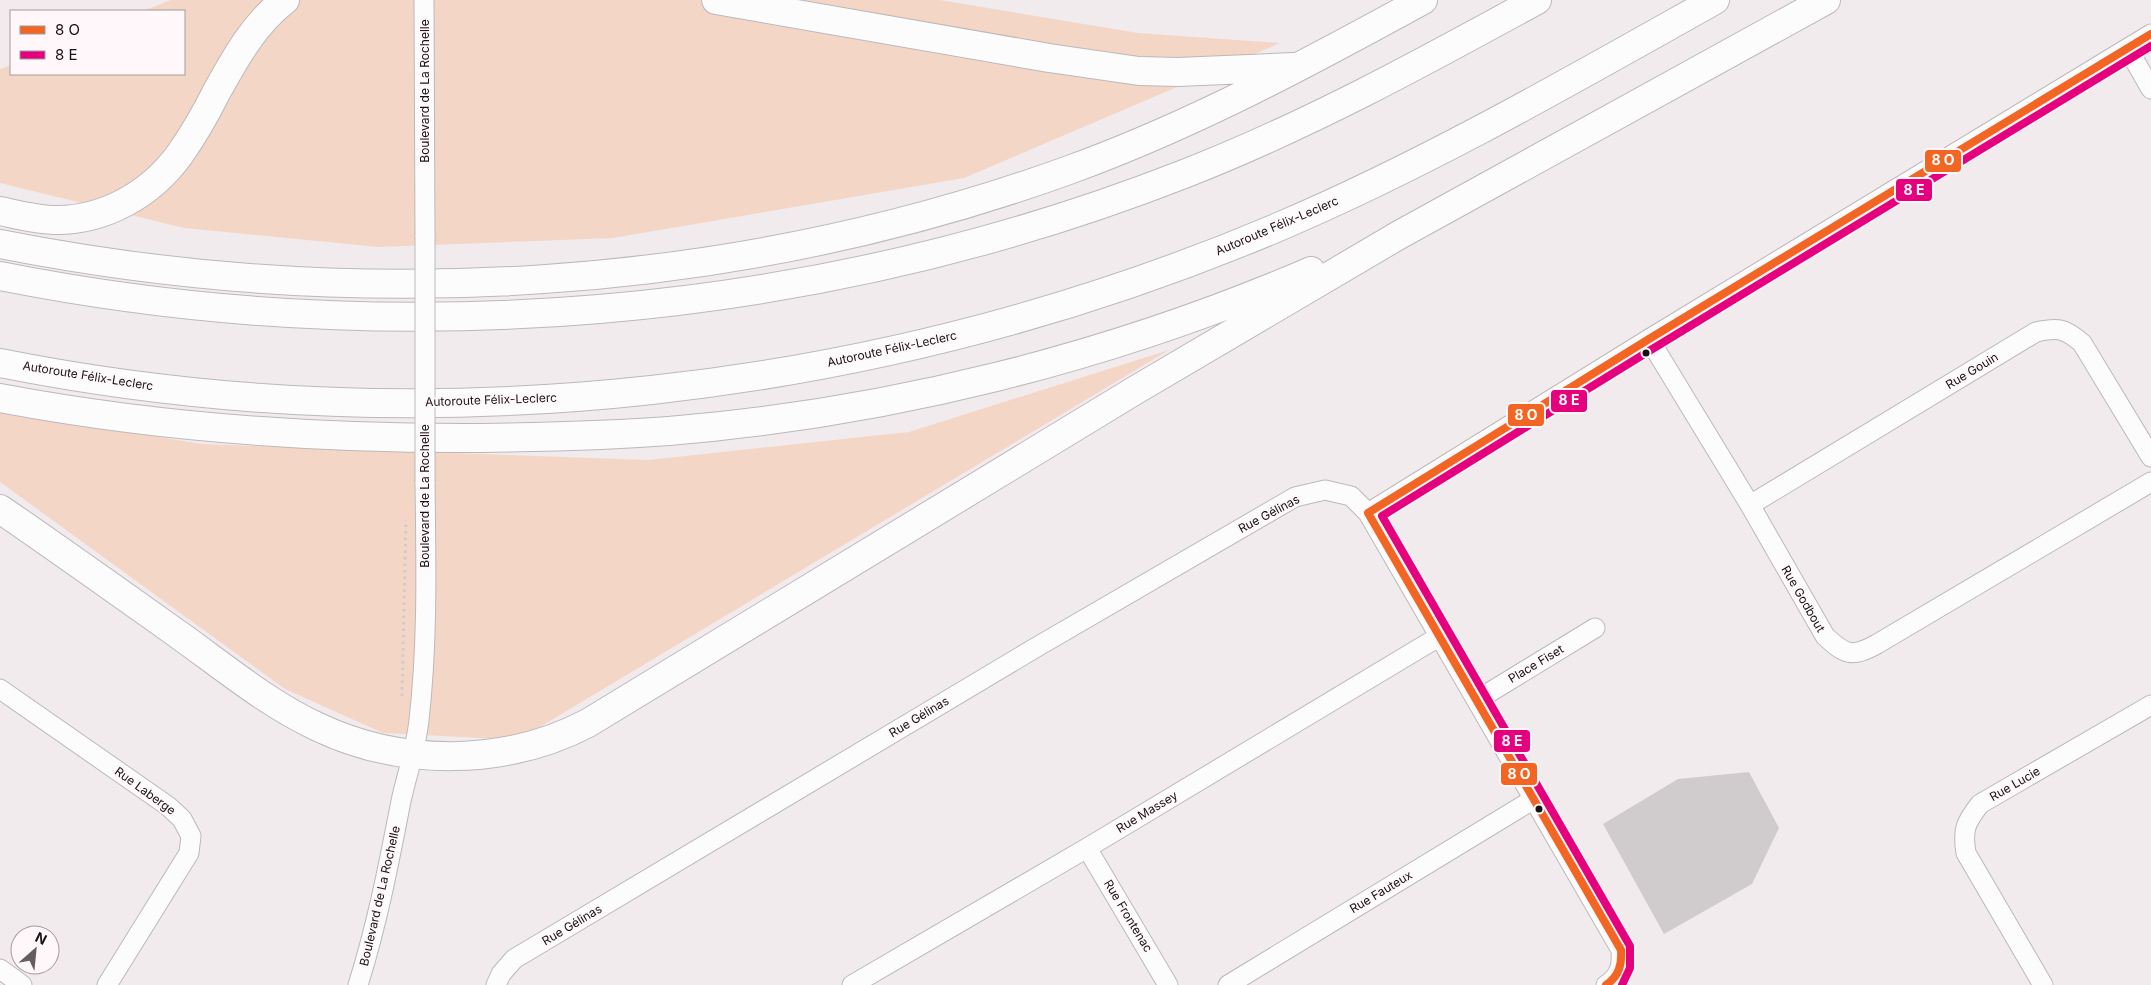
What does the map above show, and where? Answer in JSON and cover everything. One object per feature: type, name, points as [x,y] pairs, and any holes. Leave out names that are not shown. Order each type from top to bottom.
[{"type":"highway","points":[[0,212],[43,219],[74,218],[121,204],[147,189],[171,166],[188,143],[248,38],[273,9],[285,0]]},
{"type":"highway","points":[[716,0],[1049,58],[1138,71],[1178,72],[1302,67]]},
{"type":"highway","points":[[0,244],[82,260],[170,271],[253,279],[342,283],[477,283],[568,278],[658,268],[780,248],[847,234],[996,195],[1071,169],[1168,130],[1302,67],[1423,0]]},
{"type":"highway","points":[[0,276],[162,302],[297,314],[400,317],[482,316],[578,311],[706,297],[796,283],[926,255],[1002,235],[1094,206],[1181,175],[1263,141],[1346,102],[1430,59],[1537,0]]},
{"type":"highway","name":"Autoroute Félix-Leclerc","points":[[0,363],[97,379],[230,394],[372,402],[464,402],[589,396],[645,390],[762,375],[861,357],[941,340],[1073,303],[1197,260],[1284,225],[1445,148],[1716,0]]},
{"type":"highway","points":[[0,509],[255,689],[296,715],[336,734],[380,748],[413,754],[446,756],[514,749],[551,740],[588,723],[1134,391],[1398,236],[1826,0]]},
{"type":"highway","points":[[0,398],[91,414],[173,424],[302,435],[387,438],[538,437],[694,429],[790,417],[882,401],[990,377],[1080,353],[1203,313],[1398,236]]},
{"type":"street","name":"Boulevard de La Rochelle","points":[[358,985],[372,939],[420,718],[424,639],[426,482],[424,0]]},
{"type":"street","points":[[1368,513],[1648,339],[2151,34]]},
{"type":"street","points":[[2128,49],[2151,89]]},
{"type":"street","name":"Rue Gouin","points":[[1750,505],[2036,332],[2052,328],[2067,330],[2082,343],[2151,457]]},
{"type":"street","name":"Rue Godbout","points":[[1648,339],[1750,505],[1825,636],[1840,650],[1849,654],[1863,652],[2151,482]]},
{"type":"street","name":"Rue Gélinas","points":[[496,985],[501,974],[514,959],[1035,648],[1295,497],[1325,490],[1352,496],[1368,513],[1621,950],[1622,966],[1613,980],[1606,985]]},
{"type":"street","name":"Place Fiset","points":[[1477,700],[1595,628]]},
{"type":"street","name":"Rue Massey","points":[[852,985],[1087,848],[1440,636]]},
{"type":"street","name":"Rue Laberge","points":[[0,689],[168,806],[182,819],[191,836],[189,853],[107,985]]},
{"type":"street","name":"Rue Lucie","points":[[2043,985],[1966,852],[1964,836],[1968,820],[1980,804],[2151,705]]},
{"type":"street","name":"Rue Fauteux","points":[[1228,985],[1534,798]]},
{"type":"street","name":"Rue Frontenac","points":[[1087,848],[1168,985]]},
{"type":"street","points":[[0,969],[22,985]]},
{"type":"path","name":"Boulevard de La Rochelle","points":[[402,699],[406,511]]},
{"type":"shaded area","points":[[171,0],[940,0],[1138,33],[1280,43],[964,178],[613,238],[378,247],[184,228],[0,183],[0,69],[10,65],[10,75],[185,75],[185,10],[146,10]]},
{"type":"shaded area","points":[[1169,350],[518,740],[383,733],[285,689],[0,482],[0,410],[201,444],[648,460],[909,432]]},
{"type":"building","points":[[1749,772],[1779,828],[1752,884],[1664,934],[1603,824],[1678,779]]},
{"type":"transit line","points":[[1606,985],[1619,970],[1621,950],[1368,513],[1649,339],[2151,34]]},
{"type":"transit line","points":[[1622,985],[1630,968],[1630,946],[1382,516],[1654,348],[2151,46]]}]
